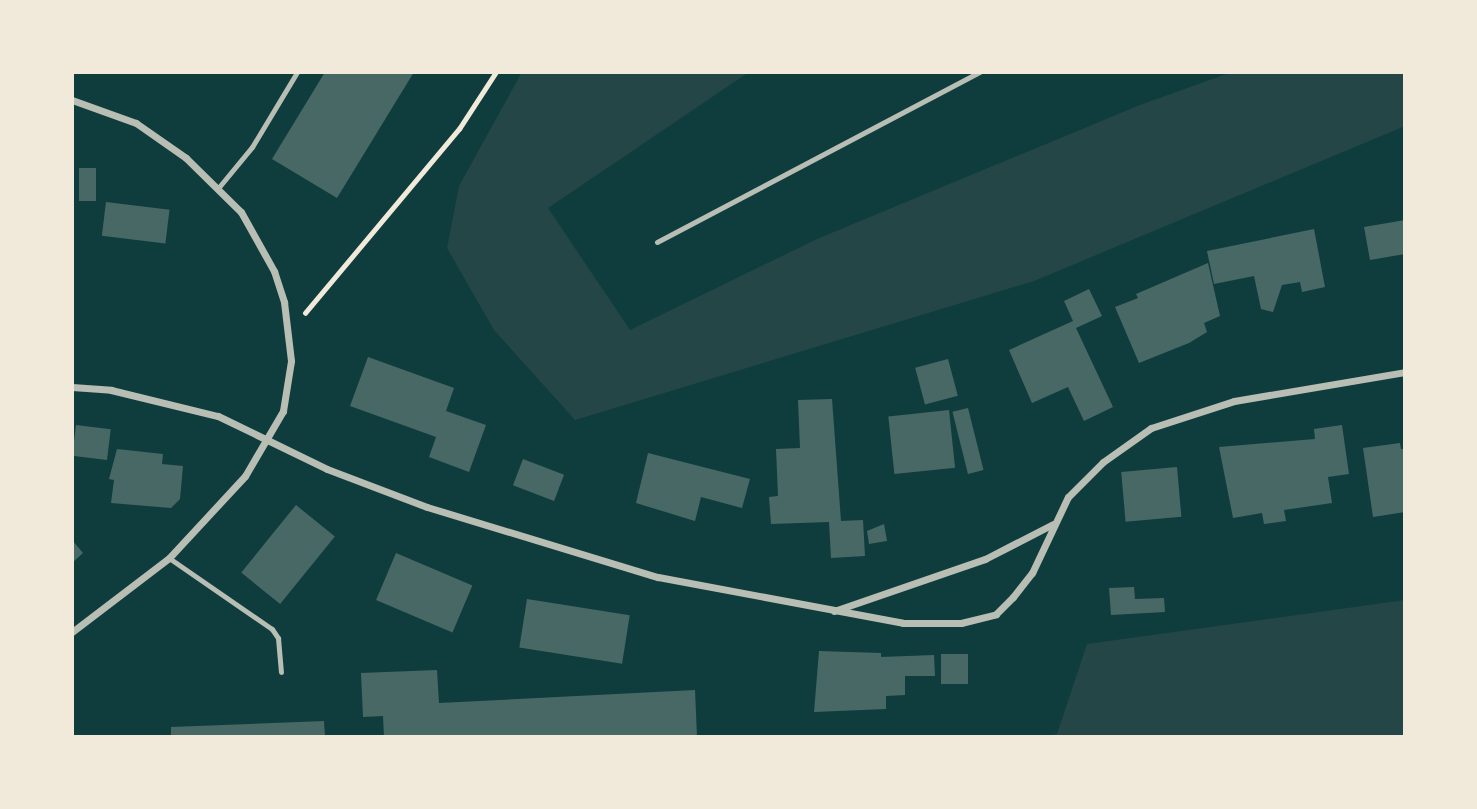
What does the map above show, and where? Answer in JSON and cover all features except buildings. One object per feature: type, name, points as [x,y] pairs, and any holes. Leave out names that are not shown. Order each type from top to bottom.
[{"type":"street","points":[[72,100],[136,123],[219,187],[261,242],[280,292],[288,332],[289,391],[269,440],[245,476],[169,558],[72,632]]},
{"type":"street","points":[[72,387],[176,403],[218,416],[327,469],[538,543],[658,577],[832,612],[903,623],[980,621],[996,614],[1032,573],[1068,497],[1103,462],[1151,428],[1234,401],[1405,372]]},
{"type":"street","points":[[832,612],[985,559],[1054,524]]},
{"type":"lane","points":[[219,187],[252,146],[297,72]]},
{"type":"lane","points":[[657,242],[980,72]]},
{"type":"lane","points":[[169,558],[272,629],[278,638],[281,672]]},
{"type":"path","points":[[288,332],[451,139],[496,72]]},
{"type":"shaded area","points":[[522,72],[749,72],[548,208],[630,330],[817,239],[1140,105],[1232,72],[1405,72],[1405,126],[1034,281],[575,420],[494,330],[447,248],[459,186]]},
{"type":"shaded area","points":[[1405,600],[1405,737],[1042,737],[1057,734],[1087,644]]}]
